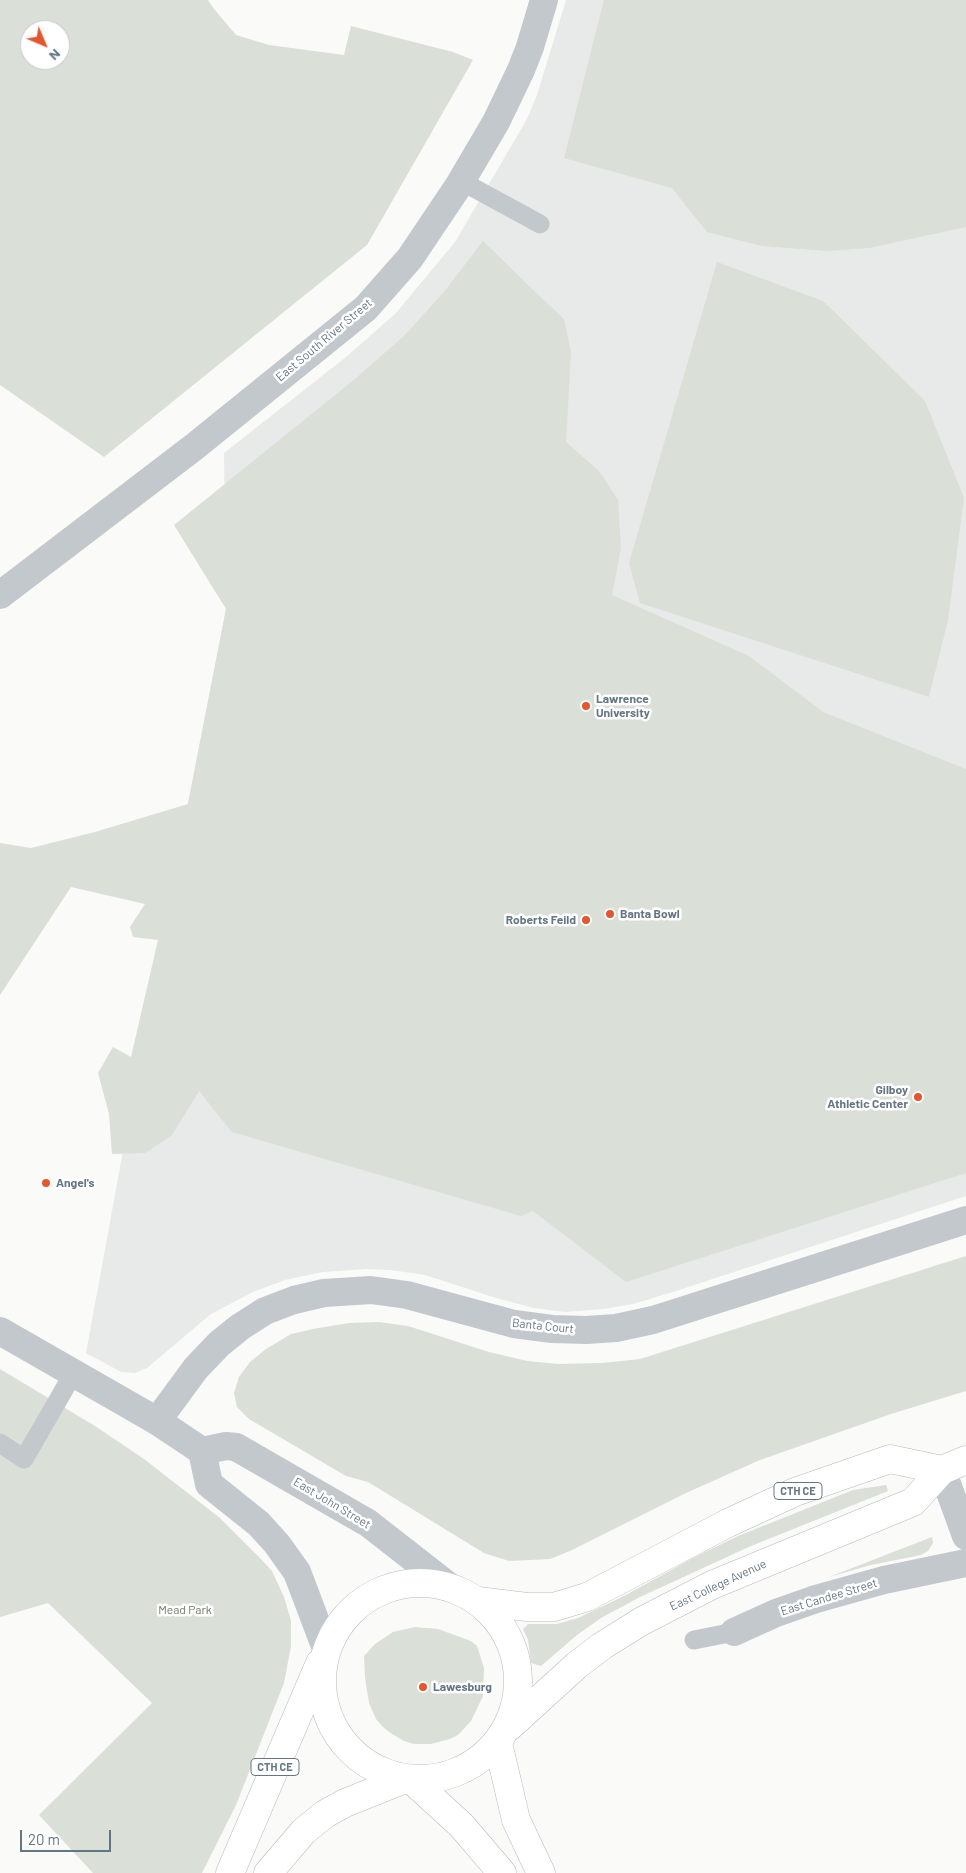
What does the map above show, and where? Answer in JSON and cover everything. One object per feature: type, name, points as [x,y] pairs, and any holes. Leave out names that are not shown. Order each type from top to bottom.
[{"type":"main road","name":"CTH CE","points":[[478,1601],[527,1607],[554,1607],[587,1597],[712,1531],[795,1492],[890,1459],[954,1465]]},
{"type":"main road","name":"East College Avenue","points":[[410,1780],[446,1778],[466,1769],[486,1756],[504,1735],[577,1665],[602,1646],[642,1621],[703,1589],[913,1502],[954,1465]]},
{"type":"main road","points":[[502,1873],[462,1826],[410,1780],[384,1772],[366,1762],[338,1732],[329,1715],[321,1678],[323,1654],[341,1619],[364,1600],[401,1586],[422,1583],[450,1587],[478,1601],[494,1617],[506,1634],[513,1652],[517,1673],[514,1703],[504,1735],[516,1820],[541,1873]]},
{"type":"main road","name":"CTH CE","points":[[230,1873],[323,1654]]},
{"type":"main road","points":[[268,1873],[304,1831],[325,1814],[345,1803],[410,1780]]},
{"type":"street","name":"East South River Street","points":[[0,595],[194,447],[366,308],[410,258],[461,181],[496,122],[521,70],[544,0]]},
{"type":"street","name":"Banta Court","points":[[157,1421],[196,1368],[218,1344],[240,1327],[265,1312],[294,1300],[324,1293],[371,1290],[415,1297],[514,1324],[552,1330],[616,1328],[653,1320],[966,1220]]},
{"type":"street","points":[[0,1331],[157,1421],[202,1451],[209,1484],[259,1524],[277,1544],[297,1572],[323,1654]]},
{"type":"street","name":"East John Street","points":[[202,1451],[226,1446],[236,1447],[368,1523],[450,1587]]},
{"type":"street","points":[[954,1465],[966,1536]]},
{"type":"street","name":"East Candee Street","points":[[734,1632],[776,1613],[816,1599],[884,1580],[966,1563]]},
{"type":"lane","points":[[461,181],[540,224]]},
{"type":"lane","points":[[0,1443],[24,1459],[74,1374]]},
{"type":"lane","name":"East Candee Street","points":[[694,1640],[734,1632]]},
{"type":"shaded area","name":"Lawrence University","points":[[566,0],[966,0],[966,1196],[676,1291],[633,1304],[604,1309],[565,1312],[534,1308],[425,1275],[391,1270],[366,1269],[323,1272],[285,1280],[253,1292],[211,1314],[147,1368],[135,1373],[121,1372],[86,1353],[171,889],[226,609],[224,453],[346,357],[396,313],[455,242],[527,119],[537,95]]},
{"type":"green space","points":[[0,0],[208,0],[236,35],[269,45],[344,55],[351,26],[453,52],[473,60],[367,245],[104,457],[0,385]]},
{"type":"green space","points":[[604,0],[966,0],[966,227],[869,248],[827,251],[762,246],[707,232],[672,188],[564,158]]},
{"type":"green space","name":"Banta Bowl","points":[[483,241],[564,319],[571,352],[566,442],[599,471],[618,500],[621,548],[612,595],[749,656],[823,712],[966,769],[966,1173],[626,1282],[533,1211],[521,1216],[232,1132],[199,1091],[172,1135],[145,1153],[112,1154],[109,1114],[98,1073],[113,1047],[131,1057],[158,940],[133,937],[130,927],[145,904],[71,887],[0,995],[0,843],[31,848],[95,832],[188,804],[226,609],[174,525],[355,379],[405,335],[444,292]]},
{"type":"green space","points":[[717,262],[823,301],[925,401],[964,498],[948,620],[929,697],[640,603],[629,563]]},
{"type":"green space","points":[[966,1256],[966,1391],[891,1414],[760,1460],[686,1493],[570,1551],[550,1559],[509,1561],[484,1553],[368,1482],[346,1476],[249,1419],[237,1407],[234,1393],[239,1377],[250,1362],[266,1349],[291,1334],[313,1329],[349,1323],[379,1322],[408,1326],[489,1352],[527,1361],[558,1364],[602,1363],[640,1359]]},
{"type":"green space","name":"Mead Park","points":[[0,1369],[95,1426],[144,1459],[220,1518],[272,1571],[284,1597],[291,1621],[291,1646],[284,1683],[236,1805],[202,1873],[93,1873],[39,1815],[152,1703],[48,1603],[0,1617]]},
{"type":"green space","points":[[886,1485],[888,1491],[751,1546],[640,1597],[601,1618],[577,1635],[541,1666],[531,1663],[528,1640],[523,1629],[528,1624],[557,1624],[578,1618],[738,1536],[853,1490]]},
{"type":"green space","points":[[932,1537],[933,1543],[928,1551],[921,1555],[871,1565],[829,1577]]},
{"type":"green space","points":[[415,1627],[438,1629],[471,1641],[477,1646],[484,1668],[483,1696],[471,1721],[458,1735],[431,1744],[414,1744],[404,1741],[382,1726],[376,1719],[369,1703],[365,1677],[364,1656],[375,1644],[393,1632]]},
{"type":"place","name":"Lawrence University","points":[[586,706]]},
{"type":"place","name":"Banta Bowl","points":[[610,914]]},
{"type":"place","name":"Roberts Feild","points":[[586,920]]},
{"type":"place","name":"Gilboy Athletic Center","points":[[918,1097]]},
{"type":"place","name":"Angel's","points":[[46,1183]]},
{"type":"place","name":"Lawesburg","points":[[423,1687]]}]
